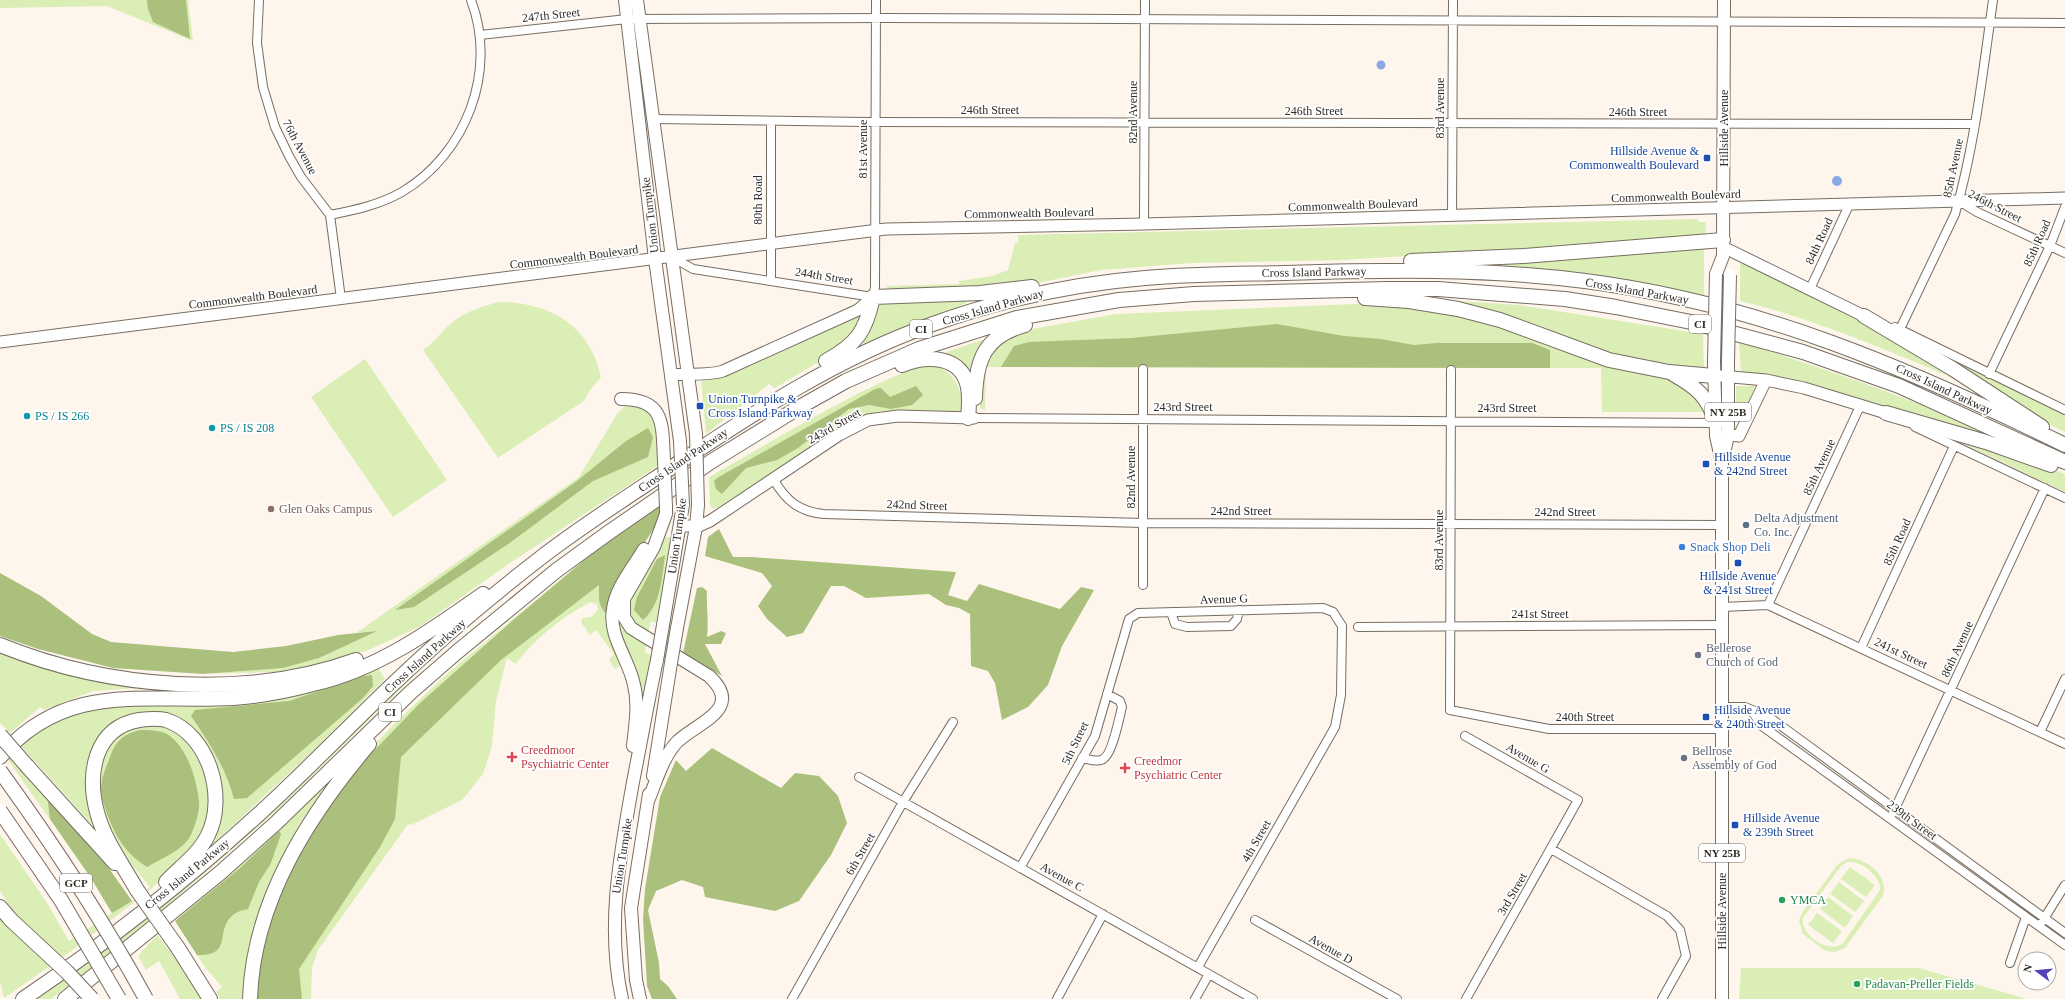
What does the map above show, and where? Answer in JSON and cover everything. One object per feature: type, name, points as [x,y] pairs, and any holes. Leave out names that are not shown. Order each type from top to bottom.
[{"type":"highway","points":[[1319,272],[1384,262],[1723,248]]},
{"type":"highway","name":"Cross Island Parkway","points":[[23,999],[109,938],[213,854],[260,813],[398,679],[453,630],[546,554],[596,518],[774,401],[862,353],[924,327],[999,304],[1080,286],[1175,276],[1428,270],[1494,272],[1588,281],[1701,302],[1774,322],[1863,353],[1922,378],[2065,445]]},
{"type":"highway","points":[[774,401],[811,369],[840,354],[857,338],[867,322],[873,297],[980,293],[1034,286],[1080,286]]},
{"type":"highway","name":"Cross Island Parkway","points":[[65,999],[220,873],[276,823],[411,692],[457,652],[557,570],[608,533],[712,461],[798,408],[846,381],[943,340],[1017,318],[1094,303],[1169,295],[1393,289],[1495,292],[1578,301],[1685,320],[1803,352],[1874,376],[1946,406],[2065,462]]},
{"type":"highway","points":[[1311,291],[1370,299],[1409,301],[1458,308],[1500,320],[1609,360],[1669,372],[1714,376]]},
{"type":"highway","points":[[971,418],[977,368],[982,355],[995,339],[1013,328],[1051,320],[1094,303]]},
{"type":"highway","points":[[1864,316],[2031,419],[2065,445]]},
{"type":"highway","points":[[798,408],[847,391],[915,360],[932,358],[948,362],[964,376],[969,394],[971,418]]},
{"type":"highway","points":[[1669,372],[1689,384],[1702,395],[1711,405],[1716,422]]},
{"type":"highway","points":[[1886,413],[1993,444],[2065,471]]},
{"type":"highway","points":[[0,757],[13,742],[36,724],[64,710],[98,701],[133,698],[233,698],[278,692],[315,684],[357,669],[393,653],[427,633],[596,518]]},
{"type":"highway","points":[[0,645],[48,662],[91,673],[138,680],[231,684],[270,680],[317,672],[354,661],[390,647],[426,630],[476,599]]},
{"type":"highway","points":[[250,999],[251,977],[263,922],[274,891],[288,860],[306,827],[349,768],[381,730],[457,652]]},
{"type":"highway","points":[[103,841],[92,788],[93,765],[101,746],[113,732],[130,722],[147,719],[165,720],[180,727],[195,741],[212,776],[217,796],[214,817],[208,835],[199,849],[109,938]]},
{"type":"highway","points":[[0,735],[28,766],[103,841],[178,948],[210,999]]},
{"type":"highway","name":"GCP","points":[[0,771],[76,882],[146,999]]},
{"type":"highway","name":"GCP","points":[[0,811],[61,900],[120,999]]},
{"type":"highway","points":[[0,907],[11,920],[67,972],[92,999]]},
{"type":"highway","points":[[178,948],[206,999]]},
{"type":"main road","name":"Union Turnpike","points":[[625,0],[633,19],[653,119],[696,434],[698,505],[696,527],[671,663],[631,908],[636,980],[640,999]]},
{"type":"main road","name":"Union Turnpike","points":[[622,999],[614,950],[615,895],[630,801],[681,526],[683,505],[680,440],[655,259],[633,19],[637,0]]},
{"type":"main road","name":"Hillside Avenue","points":[[1722,999],[1722,463],[1716,436],[1714,361],[1716,274],[1723,248],[1724,0]]},
{"type":"main road","name":"Hillside Avenue","points":[[1722,463],[1728,436],[1730,275],[1723,248]]},
{"type":"main road","points":[[621,398],[642,400],[650,404],[656,411],[662,425],[666,511],[654,547],[624,599],[624,617],[631,628],[709,676],[718,684],[722,693],[722,704],[716,714],[676,743],[665,760],[648,802]]},
{"type":"main road","points":[[630,801],[636,708],[635,687],[631,672],[614,633],[612,622],[613,608],[618,592],[666,511]]},
{"type":"street","name":"76th Avenue","points":[[258,0],[256,43],[259,70],[269,111],[275,127],[301,177],[330,215],[341,299]]},
{"type":"street","points":[[330,215],[374,205],[401,192],[429,172],[449,150],[463,128],[476,93],[480,75],[480,35],[471,0]]},
{"type":"street","name":"81st Avenue","points":[[873,297],[875,287],[876,0]]},
{"type":"street","name":"82nd Avenue","points":[[1144,224],[1145,0]]},
{"type":"street","name":"83rd Avenue","points":[[1452,216],[1453,0]]},
{"type":"street","name":"85th Avenue","points":[[1900,329],[1955,214],[1959,201],[1974,124],[1993,0]]},
{"type":"street","name":"247th Street","points":[[480,35],[633,19],[876,18],[2065,23]]},
{"type":"street","name":"246th Street","points":[[653,119],[875,122],[1724,125],[1974,124]]},
{"type":"street","name":"80th Road","points":[[771,121],[771,280]]},
{"type":"street","name":"Commonwealth Boulevard","points":[[0,342],[770,245],[875,230],[1452,216],[1850,203],[2065,198]]},
{"type":"street","name":"246th Street","points":[[1959,201],[1977,212],[2065,253]]},
{"type":"street","name":"84th Road","points":[[1810,289],[1850,203]]},
{"type":"street","name":"85th Road","points":[[1989,374],[2050,246],[2065,207]]},
{"type":"street","points":[[1723,248],[1864,316],[1900,329],[2065,410]]},
{"type":"street","name":"244th Street","points":[[672,257],[693,269],[873,297]]},
{"type":"street","points":[[671,375],[688,373],[714,374],[723,371],[858,310],[873,297]]},
{"type":"street","name":"82nd Avenue","points":[[1143,369],[1143,585]]},
{"type":"street","name":"83rd Avenue","points":[[1450,710],[1451,370]]},
{"type":"street","points":[[1714,376],[1766,380],[1804,388],[1861,404],[1886,413],[2065,498]]},
{"type":"street","points":[[1728,436],[1739,436],[1766,380]]},
{"type":"street","name":"85th Avenue","points":[[1768,605],[1861,404]]},
{"type":"street","name":"243rd Street","points":[[681,526],[696,527],[710,522],[839,436],[868,420],[898,416],[1143,420],[1716,422]]},
{"type":"street","name":"85th Road","points":[[1861,648],[1954,446]]},
{"type":"street","name":"242nd Street","points":[[774,480],[782,494],[792,504],[804,510],[818,513],[1143,523],[1722,525]]},
{"type":"street","name":"86th Avenue","points":[[1890,819],[2045,488]]},
{"type":"street","name":"241st Street","points":[[1722,607],[1768,605],[2065,744]]},
{"type":"street","name":"Avenue G","points":[[1128,620],[1138,613],[1323,608]]},
{"type":"street","name":"4th Street","points":[[1198,967],[1335,727],[1341,695],[1342,626],[1333,612],[1323,608]]},
{"type":"street","points":[[1172,612],[1175,624],[1187,628],[1231,626],[1238,619],[1239,610]]},
{"type":"street","name":"5th Street","points":[[1020,868],[1095,736],[1128,620]]},
{"type":"street","name":"241st Street","points":[[1358,627],[1722,625]]},
{"type":"street","points":[[2040,732],[2065,679]]},
{"type":"street","points":[[1082,758],[1100,761],[1106,758],[1111,749],[1122,707],[1120,701],[1107,694]]},
{"type":"street","name":"239th Street","points":[[1722,707],[1745,707],[1769,717],[2065,933]]},
{"type":"street","name":"239th Street","points":[[1751,709],[1762,726],[2065,945]]},
{"type":"street","name":"240th Street","points":[[1450,710],[1549,729],[1722,729]]},
{"type":"street","name":"6th Street","points":[[792,999],[903,802],[953,722]]},
{"type":"street","name":"Avenue G","points":[[1465,736],[1578,800]]},
{"type":"street","name":"Avenue C","points":[[859,777],[1253,999]]},
{"type":"street","name":"3rd Street","points":[[1466,999],[1578,800]]},
{"type":"street","points":[[1551,849],[1667,916],[1680,930],[1686,956],[1662,999]]},
{"type":"street","points":[[2039,926],[2065,885]]},
{"type":"street","points":[[1057,999],[1103,914]]},
{"type":"street","points":[[2010,963],[2026,916]]},
{"type":"street","name":"Avenue D","points":[[1254,920],[1397,999]]},
{"type":"street","points":[[1195,999],[1209,974]]},
{"type":"green space","points":[[0,0],[188,0],[193,41],[107,6],[0,8]]},
{"type":"green space","points":[[147,0],[186,0],[190,39],[153,22],[148,9]]},
{"type":"green space","points":[[1698,219],[1698,222],[1706,222],[1705,235],[1702,237],[1344,260],[1193,263],[1101,270],[1023,286],[890,293],[890,288],[887,288],[887,286],[959,284],[959,281],[992,276],[1008,270],[1015,243],[1018,243],[1018,235]]},
{"type":"green space","points":[[1704,245],[1704,296],[1645,283],[1573,272],[1483,264]]},
{"type":"green space","points":[[1743,263],[1900,340],[1983,391],[1833,329],[1771,309],[1740,301],[1740,264]]},
{"type":"green space","points":[[967,296],[970,301],[932,319],[865,344],[860,339],[872,325],[878,301]]},
{"type":"green space","points":[[1459,301],[1519,305],[1703,334],[1704,370],[1633,360],[1583,345],[1459,303]]},
{"type":"green space","points":[[499,302],[534,306],[565,320],[577,330],[587,343],[596,359],[601,377],[590,390],[584,401],[498,458],[423,350],[446,328],[464,314],[477,308]]},
{"type":"green space","points":[[1380,303],[1459,313],[1670,378],[1704,402],[1704,412],[1602,412],[1601,368],[986,367],[985,410],[980,408],[981,377],[994,346],[1021,331],[1116,314]]},
{"type":"green space","points":[[858,314],[862,314],[864,321],[829,356],[775,388],[769,384],[706,434],[701,379],[719,378]]},
{"type":"green space","points":[[1277,324],[1344,336],[1381,339],[1414,345],[1437,343],[1532,343],[1550,350],[1550,368],[1001,367],[1014,346],[1029,342],[1131,338]]},
{"type":"green space","points":[[988,338],[971,377],[947,355],[946,352]]},
{"type":"green space","points":[[1739,341],[1872,386],[1938,412],[2002,441],[1809,383],[1741,373]]},
{"type":"green space","points":[[365,359],[447,480],[393,517],[311,397]]},
{"type":"green space","points":[[1950,359],[2065,415],[2065,432],[2044,422]]},
{"type":"green space","points":[[920,366],[936,367],[943,369],[948,373],[953,378],[960,390],[965,410],[960,412],[881,411],[860,417],[717,508],[712,508],[710,505],[709,477],[839,403],[893,377]]},
{"type":"green space","points":[[916,386],[923,395],[912,405],[891,409],[869,405],[849,409],[798,448],[777,460],[746,468],[722,494],[716,489],[714,481],[717,478],[875,389],[881,388],[890,397]]},
{"type":"green space","points":[[1736,386],[1755,386],[1744,413],[1739,415],[1736,411]]},
{"type":"green space","points":[[632,404],[648,413],[652,420],[657,437],[659,465],[513,561],[419,627],[366,651],[318,664],[276,672],[203,674],[283,668],[376,631],[356,633],[579,477],[617,414],[625,406]]},
{"type":"green space","points":[[648,428],[653,437],[648,457],[593,481],[511,542],[414,607],[395,610],[577,481],[626,441]]},
{"type":"green space","points":[[1954,439],[2051,468],[2065,474],[2065,492]]},
{"type":"green space","points":[[661,505],[660,519],[612,593],[623,665],[615,669],[609,660],[614,654],[596,630],[590,635],[581,622],[583,618],[591,617],[598,610],[597,604],[591,602],[570,614],[540,637],[516,664],[507,658],[496,701],[492,746],[483,774],[462,800],[411,825],[408,824],[318,950],[312,968],[311,999],[256,999],[346,776],[391,727],[449,672],[595,551]]},
{"type":"green space","points":[[661,505],[660,519],[612,593],[609,617],[602,609],[599,595],[599,585],[501,660],[401,757],[395,819],[380,847],[299,969],[302,999],[256,999],[256,967],[271,910],[311,832],[347,779],[419,704],[511,622],[595,551]]},
{"type":"green space","points":[[719,529],[733,557],[751,557],[956,572],[948,595],[967,601],[979,584],[1060,609],[1081,587],[1094,590],[1062,646],[1048,685],[1028,707],[1002,720],[995,683],[988,671],[971,666],[970,614],[959,608],[946,605],[929,594],[866,598],[844,586],[831,586],[803,633],[787,637],[767,619],[758,606],[772,586],[762,573],[705,556],[708,537]]},
{"type":"green space","points":[[663,536],[672,538],[656,623],[651,621],[648,633],[631,620],[629,611],[630,601],[639,578]]},
{"type":"green space","points":[[665,555],[660,590],[657,599],[654,607],[643,620],[634,610],[637,597],[657,559]]},
{"type":"green space","points":[[0,573],[41,596],[92,634],[111,642],[233,652],[286,646],[338,635],[377,631],[319,658],[283,668],[203,674],[113,668],[38,649],[0,636]]},
{"type":"green space","points":[[702,587],[707,591],[707,637],[721,631],[726,633],[721,644],[705,644],[722,676],[683,653],[697,588]]},
{"type":"green space","points":[[616,613],[647,642],[645,652],[651,655],[642,702],[619,628]]},
{"type":"green space","points":[[0,648],[167,686],[93,691],[44,710],[40,707],[10,733],[0,723]]},
{"type":"green space","points":[[432,658],[277,810],[137,932],[51,999],[34,999],[134,927],[275,808],[418,669]]},
{"type":"green space","points":[[377,666],[385,679],[312,752],[203,853],[218,773],[166,716],[140,712],[117,720],[96,739],[86,765],[87,795],[95,828],[20,745],[44,725],[92,708],[136,703],[212,703]]},
{"type":"green space","points":[[372,675],[373,686],[363,698],[247,798],[234,799],[222,766],[191,716],[195,710],[289,701],[363,676]]},
{"type":"green space","points":[[132,724],[162,724],[184,738],[202,763],[211,796],[206,829],[190,853],[151,889],[70,952],[4,998],[0,982],[0,918],[11,929],[19,919],[0,891],[0,834],[47,903],[69,941],[112,913],[91,878],[6,757],[10,754],[58,808],[132,901],[150,887],[127,859],[108,826],[101,809],[97,792],[97,774],[106,746],[115,736]]},
{"type":"green space","points":[[140,730],[154,730],[167,734],[174,739],[190,764],[196,784],[199,802],[199,811],[188,840],[174,852],[147,867],[139,862],[122,844],[107,814],[102,799],[101,790],[105,771],[116,744],[128,734]]},
{"type":"green space","points":[[712,748],[781,788],[795,773],[819,776],[838,796],[847,823],[831,855],[799,901],[775,911],[705,897],[703,887],[682,880],[656,891],[648,910],[659,963],[660,979],[668,986],[677,999],[652,999],[647,986],[643,919],[645,889],[660,797],[676,760],[686,771]]},
{"type":"green space","points":[[340,770],[342,771],[300,823],[272,879],[258,917],[247,968],[245,999],[220,999],[216,992],[222,987],[205,967],[175,921],[301,808]]},
{"type":"green space","points":[[47,795],[108,867],[132,901],[112,913],[91,878],[50,819]]},
{"type":"green space","points":[[279,831],[281,834],[271,863],[259,882],[248,909],[236,913],[228,921],[220,947],[216,951],[208,954],[197,955],[175,921],[240,868]]},
{"type":"green space","points":[[1850,858],[1864,862],[1881,877],[1884,890],[1882,897],[1845,948],[1834,952],[1824,950],[1803,934],[1799,920],[1802,913],[1838,864]],"holes":[[[1847,862],[1864,866],[1874,874],[1880,890],[1843,943],[1830,947],[1823,945],[1811,937],[1806,931],[1803,924],[1803,918],[1841,866]]]},
{"type":"green space","points":[[1850,867],[1875,885],[1866,897],[1841,879]]},
{"type":"green space","points":[[1839,882],[1864,901],[1855,912],[1830,894]]},
{"type":"green space","points":[[1828,897],[1853,916],[1845,928],[1820,909]]},
{"type":"green space","points":[[1817,913],[1842,931],[1833,943],[1808,925]]},
{"type":"green space","points":[[157,935],[189,975],[201,999],[180,999],[159,961],[146,970],[138,956]]},
{"type":"green space","name":"Padavan-Preller Fields","points":[[1741,968],[1919,968],[2027,999],[1739,999]]},
{"type":"water","points":[[1381,60],[1386,65],[1381,70],[1376,65]]},
{"type":"water","points":[[1837,176],[1842,181],[1837,186],[1832,181]]},
{"type":"place","name":"Hillside Avenue & Commonwealth Boulevard","points":[[1707,158]]},
{"type":"place","name":"Union Turnpike & Cross Island Parkway","points":[[700,406]]},
{"type":"place","name":"PS / IS 266","points":[[27,416]]},
{"type":"place","name":"PS / IS 208","points":[[212,428]]},
{"type":"place","name":"Hillside Avenue & 242nd Street","points":[[1706,464]]},
{"type":"place","name":"Glen Oaks Campus","points":[[271,509]]},
{"type":"place","name":"Delta Adjustment Co. Inc.","points":[[1746,525]]},
{"type":"place","name":"Snack Shop Deli","points":[[1682,547]]},
{"type":"place","name":"Hillside Avenue & 241st Street","points":[[1738,563]]},
{"type":"place","name":"Bellerose Church of God","points":[[1698,655]]},
{"type":"place","name":"Hillside Avenue & 240th Street","points":[[1706,717]]},
{"type":"place","name":"Creedmoor Psychiatric Center","points":[[512,757]]},
{"type":"place","name":"Bellrose Assembly of God","points":[[1684,758]]},
{"type":"place","name":"Creedmor Psychiatric Center","points":[[1125,768]]},
{"type":"place","name":"Hillside Avenue & 239th Street","points":[[1735,825]]},
{"type":"place","name":"YMCA","points":[[1782,900]]},
{"type":"place","name":"Padavan-Preller Fields","points":[[1857,984]]}]
